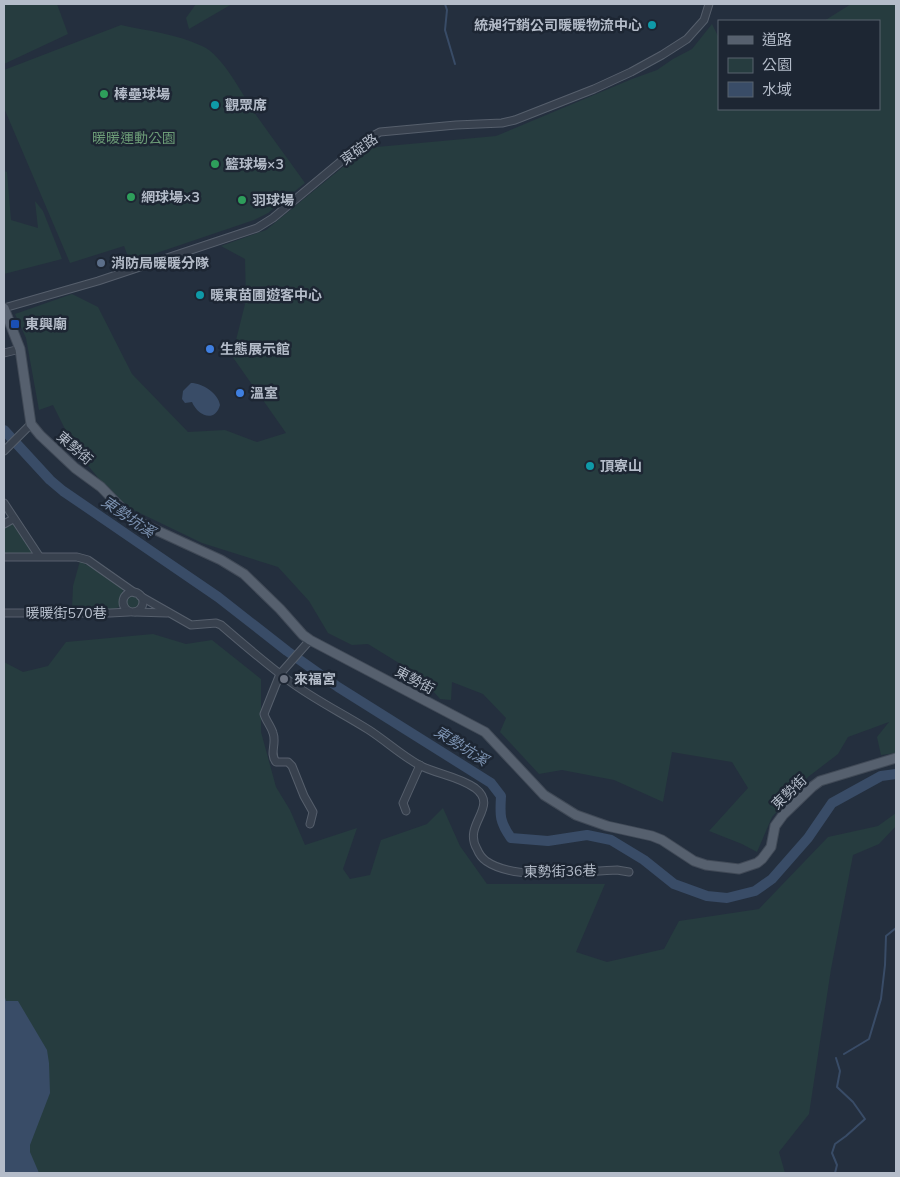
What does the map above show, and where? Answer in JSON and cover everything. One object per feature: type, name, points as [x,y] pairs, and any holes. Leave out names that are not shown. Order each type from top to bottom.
[{"type":"main road","points":[[4,308],[20,349],[28,427]]},
{"type":"main road","name":"東勢街","points":[[28,427],[101,487],[132,519],[220,560],[244,574],[307,644],[485,732],[544,795],[576,815],[607,826],[652,836],[662,840],[694,861],[706,865],[739,869],[757,863],[770,847],[776,826],[783,815],[812,787],[820,781],[896,758]]},
{"type":"street","name":"東碇路","points":[[4,308],[98,281],[257,228],[369,138],[380,132],[515,120],[594,89],[631,72],[687,39],[704,20],[709,4]]},
{"type":"street","points":[[4,353],[20,349]]},
{"type":"street","points":[[4,451],[28,427]]},
{"type":"street","points":[[4,503],[39,556]]},
{"type":"street","points":[[4,524],[13,519]]},
{"type":"street","points":[[4,557],[77,557],[88,560],[167,613],[190,625],[216,623],[221,625],[282,672]]},
{"type":"street","points":[[129,593],[138,594],[142,605],[132,612],[123,604],[124,598],[129,593]]},
{"type":"street","name":"暖暖街570巷","points":[[4,613],[167,613]]},
{"type":"street","points":[[307,644],[282,672],[264,714],[273,733],[272,758],[276,762],[288,762],[292,766],[304,796],[313,812],[310,824]]},
{"type":"street","name":"東勢街36巷","points":[[282,672],[289,681],[420,765],[469,784],[482,795],[484,806],[472,834],[474,844],[486,861],[506,870],[529,874],[617,870],[629,872]]},
{"type":"street","points":[[406,811],[403,803],[420,765]]},
{"type":"green space","points":[[4,4],[57,4],[68,34],[4,64]]},
{"type":"green space","points":[[196,4],[232,4],[189,29],[186,18]]},
{"type":"green space","points":[[851,4],[896,4],[896,753],[881,755],[877,737],[889,722],[848,737],[838,754],[808,777],[772,817],[757,852],[709,831],[748,788],[732,762],[672,752],[663,802],[614,780],[562,770],[539,774],[500,732],[506,718],[483,694],[452,682],[451,700],[440,699],[420,676],[368,644],[352,645],[328,633],[309,601],[278,567],[202,543],[119,503],[76,451],[53,405],[39,410],[26,338],[15,314],[72,294],[98,307],[132,374],[188,432],[225,430],[257,442],[286,433],[232,356],[246,300],[245,259],[221,246],[266,230],[366,148],[496,136],[657,70],[692,49],[712,24],[718,36],[718,110],[880,110],[880,20],[826,20]]},
{"type":"green space","name":"暖暖運動公園","points":[[121,25],[183,38],[210,51],[225,67],[256,115],[305,183],[268,213],[254,220],[130,262],[124,246],[70,263],[4,108],[4,70]]},
{"type":"green space","points":[[4,171],[7,172],[11,220],[38,228],[35,201],[43,211],[62,259],[4,274]]},
{"type":"green space","points":[[13,523],[33,553],[4,554],[4,527]]},
{"type":"green space","points":[[80,561],[122,586],[123,592],[119,607],[114,609],[72,609],[73,586]]},
{"type":"green space","points":[[130,595],[136,595],[140,602],[136,609],[130,609],[126,605],[126,599]]},
{"type":"green space","points":[[153,634],[186,644],[212,640],[261,679],[261,732],[276,787],[290,810],[305,845],[357,828],[343,869],[350,879],[370,875],[381,840],[427,824],[443,808],[460,846],[487,884],[605,884],[576,952],[607,962],[664,949],[679,921],[759,909],[828,837],[878,826],[896,813],[896,826],[879,844],[853,855],[831,969],[809,1114],[779,1152],[785,1173],[4,1173],[4,662],[23,672],[48,666],[66,642]]},
{"type":"water","points":[[191,383],[204,387],[216,396],[220,405],[218,411],[211,416],[206,416],[198,411],[192,402],[185,403],[182,399],[183,391]]},
{"type":"water","points":[[4,994],[6,1001],[18,1001],[47,1050],[50,1093],[30,1145],[30,1152],[39,1173],[4,1173]]},
{"type":"waterway","points":[[445,4],[447,10],[445,30],[455,64]]},
{"type":"waterway","name":"東勢坑溪","points":[[4,430],[50,480],[63,491],[218,597],[287,651],[338,687],[491,783],[501,796],[501,818],[511,838],[548,841],[587,835],[611,840],[644,860],[674,884],[707,896],[727,898],[755,891],[772,879],[808,838],[832,803],[881,776],[896,774]]},
{"type":"waterway","points":[[844,1054],[869,1039],[881,999],[886,936],[896,928]]},
{"type":"waterway","points":[[835,1173],[837,1165],[832,1153],[835,1144],[865,1119],[853,1102],[837,1087],[840,1071],[836,1058]]},
{"type":"place","name":"統昶行銷公司暖暖物流中心","points":[[652,25]]},
{"type":"place","name":"棒壘球場","points":[[104,94]]},
{"type":"place","name":"觀眾席","points":[[215,105]]},
{"type":"place","name":"籃球場×3","points":[[215,164]]},
{"type":"place","name":"網球場×3","points":[[131,197]]},
{"type":"place","name":"羽球場","points":[[242,200]]},
{"type":"place","name":"消防局暖暖分隊","points":[[101,263]]},
{"type":"place","name":"暖東苗圃遊客中心","points":[[200,295]]},
{"type":"place","name":"東興廟","points":[[15,324]]},
{"type":"place","name":"生態展示館","points":[[210,349]]},
{"type":"place","name":"溫室","points":[[240,393]]},
{"type":"place","name":"頂寮山","points":[[590,466]]},
{"type":"place","name":"來福宮","points":[[284,679]]}]
